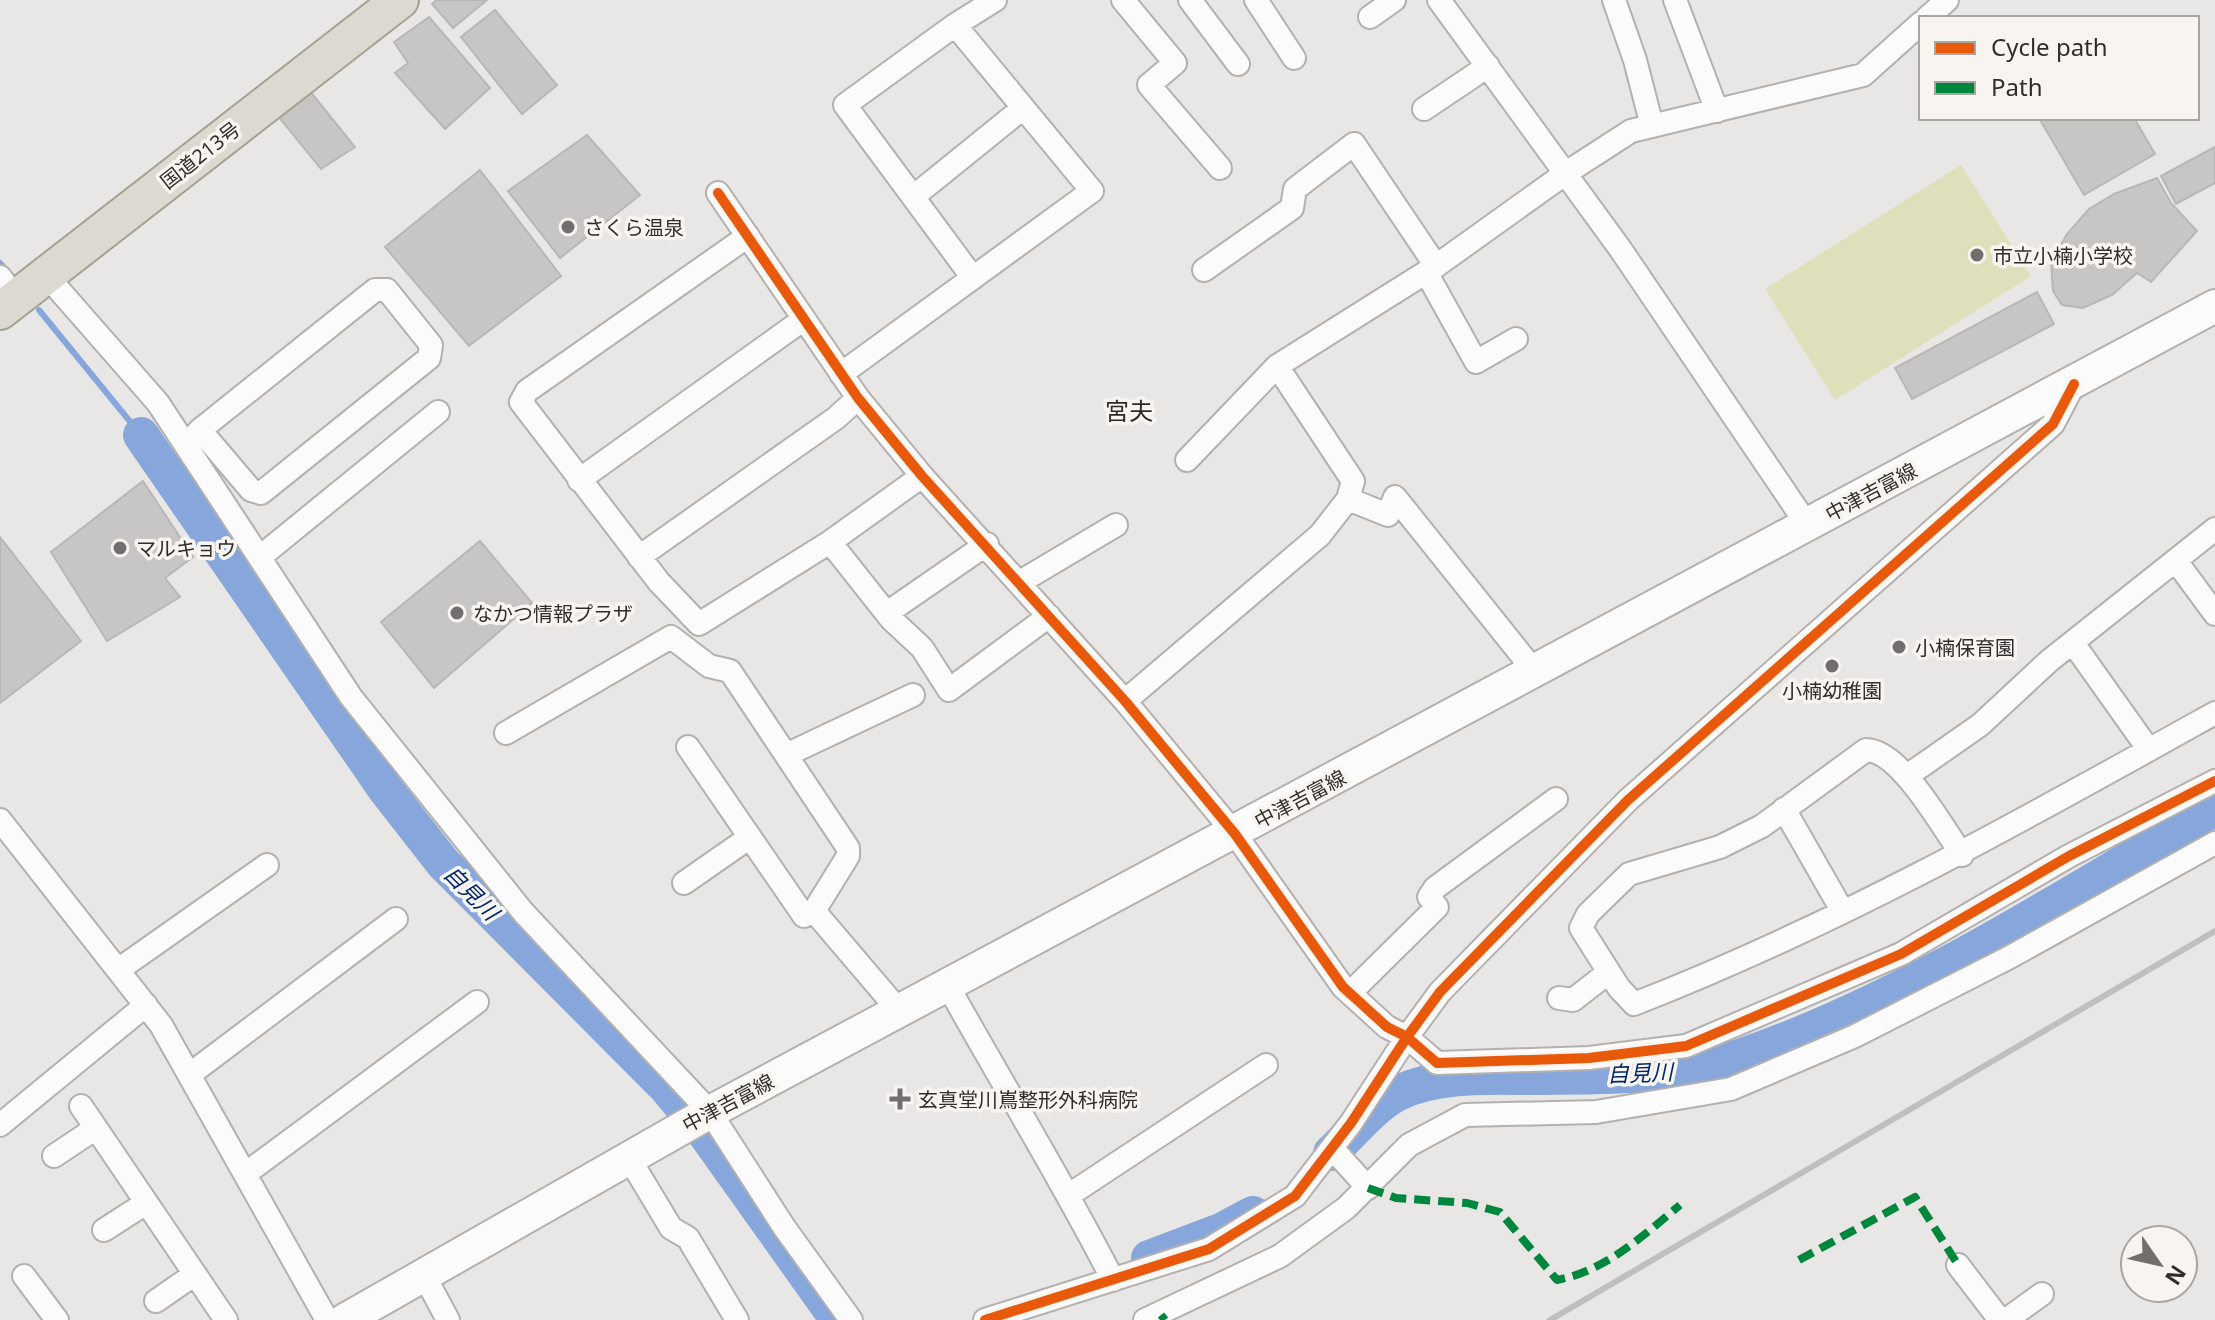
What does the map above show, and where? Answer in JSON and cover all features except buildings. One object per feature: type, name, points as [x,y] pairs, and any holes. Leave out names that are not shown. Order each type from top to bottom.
[{"type":"highway","name":"国道213号","points":[[5,295],[46,275],[400,0]]},
{"type":"main road","name":"中津吉富線","points":[[345,1320],[710,1112],[1235,834],[2215,306]]},
{"type":"street","points":[[973,278],[845,105],[955,25],[995,0]]},
{"type":"street","points":[[1123,0],[1175,63],[1149,85],[1220,168]]},
{"type":"street","points":[[1190,0],[1238,64]]},
{"type":"street","points":[[1256,0],[1294,58]]},
{"type":"street","points":[[1370,17],[1394,0]]},
{"type":"street","points":[[1439,0],[1566,173],[1808,526]]},
{"type":"street","points":[[1614,0],[1635,60],[1652,126]]},
{"type":"street","points":[[1675,0],[1717,111]]},
{"type":"street","points":[[1929,16],[1947,0]]},
{"type":"street","points":[[841,374],[1092,191],[955,25]]},
{"type":"street","points":[[1187,460],[1277,366],[1431,269],[1631,131],[1863,75],[1919,25]]},
{"type":"street","points":[[1424,109],[1488,66]]},
{"type":"street","points":[[913,197],[1023,108]]},
{"type":"street","points":[[1204,270],[1292,208],[1295,189],[1354,144],[1431,269],[1476,362],[1516,339]]},
{"type":"street","points":[[718,193],[858,398],[922,476],[987,544],[1125,701],[1235,834],[1296,926],[1350,993],[1387,1027],[1407,1037],[1437,1063],[1589,1058],[1686,1046],[1901,954],[2069,856],[2215,781]]},
{"type":"street","points":[[748,236],[527,391],[521,402],[639,557],[699,624],[830,542],[922,476]]},
{"type":"street","points":[[46,275],[143,385],[194,437],[251,490],[261,493],[429,358],[431,345],[387,290],[375,290],[194,437]]},
{"type":"street","points":[[579,480],[804,319]]},
{"type":"street","points":[[1125,701],[1320,535],[1348,499],[1353,481],[1277,366]]},
{"type":"street","points":[[985,1320],[1209,1249],[1295,1196],[1440,992],[1628,800],[2053,424],[2074,384]]},
{"type":"street","points":[[639,557],[836,418],[858,398]]},
{"type":"street","points":[[260,557],[438,412]]},
{"type":"street","points":[[194,437],[260,557],[351,697],[523,912],[710,1112],[784,1227],[851,1320]]},
{"type":"street","points":[[1348,499],[1388,515],[1395,497],[1535,672]]},
{"type":"street","points":[[1020,582],[1116,525]]},
{"type":"street","points":[[1907,776],[1980,725],[2073,643],[2215,529]]},
{"type":"street","points":[[830,542],[887,613],[922,648],[949,690],[1049,616]]},
{"type":"street","points":[[887,613],[987,544]]},
{"type":"street","points":[[2176,561],[2215,614]]},
{"type":"street","points":[[506,733],[671,637],[709,666],[730,671],[848,848],[848,856],[814,911],[804,916],[688,747]]},
{"type":"street","points":[[2073,643],[2149,750]]},
{"type":"street","points":[[786,755],[913,695]]},
{"type":"street","points":[[1962,855],[1907,776],[1876,750],[1866,750],[1762,826],[1720,847],[1629,874],[1588,914],[1581,928],[1634,1004],[1726,968],[1962,855],[2215,713]]},
{"type":"street","points":[[1350,993],[1437,907],[1429,897],[1435,888],[1556,799]]},
{"type":"street","points":[[1784,809],[1843,912]]},
{"type":"street","points":[[0,820],[146,1005],[189,1075],[327,1320]]},
{"type":"street","points":[[684,883],[750,837]]},
{"type":"street","points":[[1145,1320],[1280,1256],[1368,1188],[1409,1145],[1465,1115],[1596,1112],[1731,1089],[1855,1036],[2010,957],[2215,843]]},
{"type":"street","points":[[118,970],[267,865]]},
{"type":"street","points":[[814,911],[900,1012]]},
{"type":"street","points":[[189,1075],[396,919]]},
{"type":"street","points":[[1559,998],[1573,1000],[1609,972]]},
{"type":"street","points":[[948,986],[1031,1135],[1069,1195],[1113,1280]]},
{"type":"street","points":[[245,1174],[477,1002]]},
{"type":"street","points":[[0,1125],[146,1005]]},
{"type":"street","points":[[1069,1195],[1266,1065]]},
{"type":"street","points":[[81,1106],[226,1320]]},
{"type":"street","points":[[54,1156],[96,1128]]},
{"type":"street","points":[[1332,1148],[1368,1188]]},
{"type":"street","points":[[629,1158],[671,1228],[688,1238],[737,1320]]},
{"type":"street","points":[[104,1230],[146,1203]]},
{"type":"street","points":[[1958,1265],[2003,1320],[2042,1294]]},
{"type":"street","points":[[156,1301],[195,1274]]},
{"type":"street","points":[[424,1275],[448,1320]]},
{"type":"street","points":[[24,1276],[57,1320]]},
{"type":"green space","points":[[1961,165],[2031,276],[1835,400],[1765,289]]},
{"type":"waterway","points":[[39,310],[141,435]]},
{"type":"waterway","name":"自見川","points":[[141,435],[386,790],[443,863],[666,1087],[707,1136],[838,1320]]},
{"type":"waterway","name":"自見川","points":[[1331,1153],[1389,1098],[1429,1082],[1480,1077],[1611,1076],[1665,1072],[1719,1063],[1805,1032],[1926,975],[1985,943],[2215,808]]},
{"type":"waterway","name":"自見川","points":[[1149,1258],[1223,1230],[1253,1214]]},
{"type":"railway","points":[[1550,1320],[2215,931]]},
{"type":"marked path","points":[[1368,1188],[1396,1198],[1467,1203],[1500,1212],[1557,1280],[1591,1269],[1607,1260],[1680,1205]]},
{"type":"marked path","points":[[1799,1260],[1915,1197],[1958,1265]]},
{"type":"marked path","points":[[1161,1315],[1165,1320]]},
{"type":"cycle path","points":[[718,193],[858,398],[922,476],[1125,701],[1235,834],[1343,987],[1387,1027],[1407,1037],[1440,992],[1628,800],[2053,424],[2074,384]]},
{"type":"cycle path","points":[[985,1320],[1209,1249],[1295,1196],[1351,1123],[1407,1037],[1437,1063],[1589,1058],[1686,1046],[1901,954],[2069,856],[2215,781]]},
{"type":"place","name":"さくら温泉","points":[[568,227]]},
{"type":"place","name":"市立小楠小学校","points":[[1977,255]]},
{"type":"place","name":"マルキョウ","points":[[120,548]]},
{"type":"place","name":"なかつ情報プラザ","points":[[457,613]]},
{"type":"place","name":"小楠保育園","points":[[1899,647]]},
{"type":"place","name":"小楠幼稚園","points":[[1832,666]]},
{"type":"place","name":"玄真堂川嶌整形外科病院","points":[[900,1099]]},
{"type":"district","name":"宮夫","points":[[1129,410]]}]
